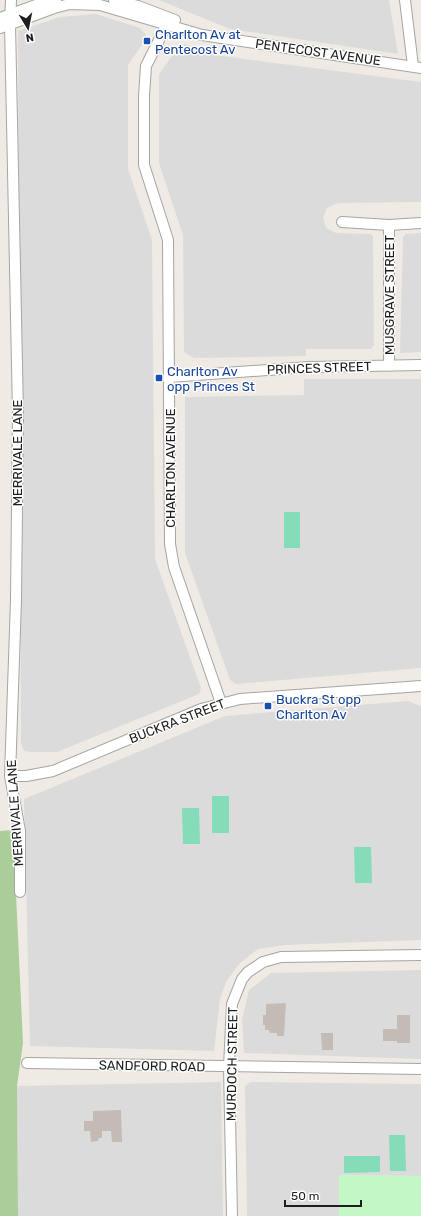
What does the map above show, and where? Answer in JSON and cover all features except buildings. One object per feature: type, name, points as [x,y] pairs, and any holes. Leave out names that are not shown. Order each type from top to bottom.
[{"type":"street","name":"MERRIVALE LANE","points":[[11,0],[10,19],[18,414],[16,600],[10,776],[20,831],[20,892]]},
{"type":"street","points":[[25,0],[36,5]]},
{"type":"street","name":"PENTECOST AVENUE","points":[[0,28],[10,19],[36,5],[56,0]]},
{"type":"street","name":"PENTECOST AVENUE","points":[[114,0],[138,3],[169,21],[202,35],[417,67]]},
{"type":"street","points":[[405,0],[417,67]]},
{"type":"street","name":"PENTECOST AVENUE","points":[[0,18],[10,19],[70,4],[101,2],[169,21]]},
{"type":"street","name":"CHARLTON AVENUE","points":[[169,21],[146,66],[144,75],[144,165],[168,240],[170,544],[172,557],[221,703]]},
{"type":"street","points":[[342,222],[389,224],[421,223]]},
{"type":"street","name":"MUSGRAVE STREET","points":[[389,224],[389,366]]},
{"type":"street","name":"PRINCES STREET","points":[[169,377],[309,367],[421,365]]},
{"type":"street","name":"BUCKRA STREET","points":[[10,776],[26,776],[53,771],[201,709],[221,703],[240,699],[421,686]]},
{"type":"street","name":"MURDOCH STREET","points":[[232,1216],[229,1067],[232,1004],[242,979],[248,972],[263,962],[294,956],[421,955]]},
{"type":"street","name":"SANDFORD ROAD","points":[[27,1063],[421,1069]]},
{"type":"shaded area","points":[[159,0],[389,0],[398,54],[230,29]]},
{"type":"shaded area","points":[[96,14],[140,28],[146,35],[144,42],[128,65],[128,169],[152,240],[155,559],[201,688],[199,694],[57,752],[31,752],[24,751],[21,744],[18,31],[60,17]]},
{"type":"shaded area","points":[[185,44],[214,55],[421,82],[421,202],[338,203],[327,208],[323,218],[326,228],[336,233],[370,234],[373,236],[374,345],[371,349],[306,349],[306,356],[194,358],[184,352],[183,235],[159,163],[159,74],[178,48]]},
{"type":"shaded area","points":[[421,233],[421,352],[400,353],[403,237],[406,234]]},
{"type":"shaded area","points":[[304,379],[421,379],[421,668],[236,684],[230,680],[185,553],[185,397],[304,395]]},
{"type":"shaded area","points":[[408,701],[421,706],[421,940],[285,945],[258,949],[239,964],[226,982],[220,999],[214,1051],[30,1046],[24,799],[225,716]]},
{"type":"shaded area","points":[[421,970],[421,1059],[244,1053],[242,1020],[249,990],[271,973]]},
{"type":"shaded area","points":[[221,1082],[223,1216],[18,1216],[17,1086]]},
{"type":"shaded area","points":[[250,1082],[421,1084],[421,1176],[339,1175],[339,1216],[247,1216],[245,1086]]},
{"type":"green space","points":[[284,512],[300,512],[300,548],[284,548]]},
{"type":"green space","points":[[212,796],[229,796],[229,833],[212,833]]},
{"type":"green space","points":[[182,808],[199,808],[200,844],[183,844]]},
{"type":"green space","points":[[13,830],[23,1043],[17,1086],[18,1216],[0,1216],[0,831]]},
{"type":"green space","points":[[354,847],[371,847],[372,883],[355,883]]},
{"type":"green space","points":[[389,1135],[405,1135],[406,1171],[390,1171]]},
{"type":"green space","points":[[344,1156],[380,1156],[380,1172],[344,1173]]},
{"type":"green space","points":[[339,1175],[421,1176],[421,1216],[339,1216]]},
{"type":"place","name":"Charlton Av at Pentecost Av","points":[[147,41]]},
{"type":"place","name":"Charlton Av opp Princes St","points":[[159,378]]},
{"type":"place","name":"Buckra St opp Charlton Av","points":[[268,706]]}]
